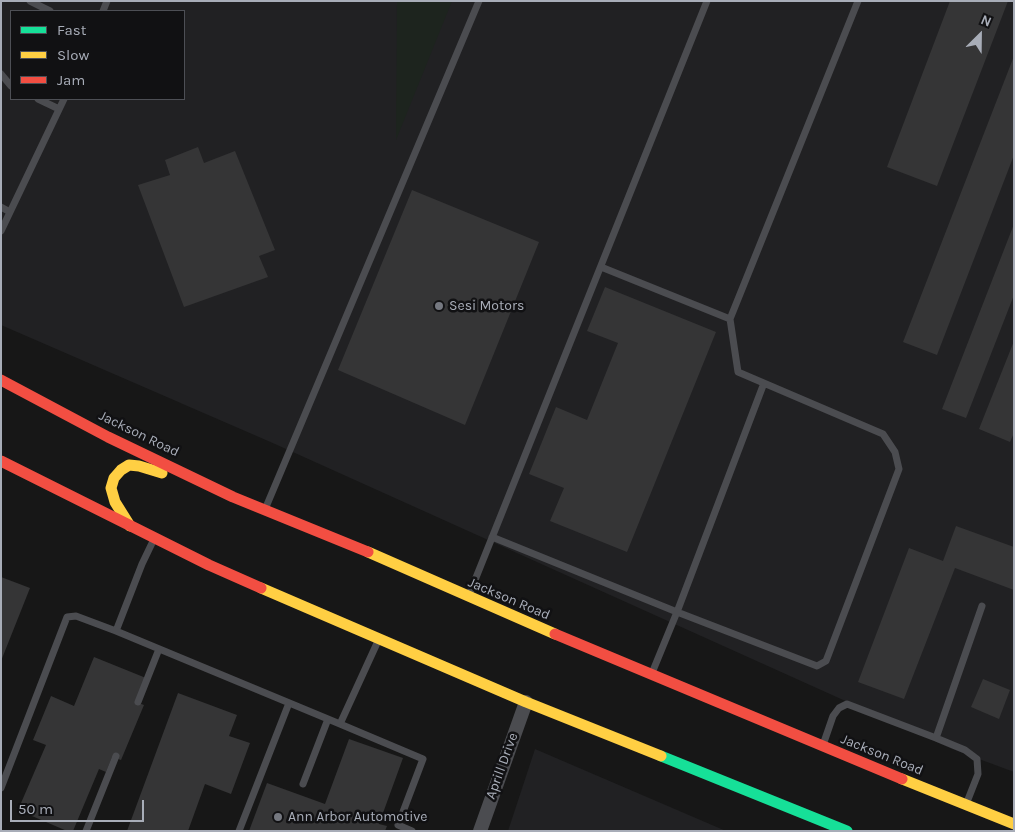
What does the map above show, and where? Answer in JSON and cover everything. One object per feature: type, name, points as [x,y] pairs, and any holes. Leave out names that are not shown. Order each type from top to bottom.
[{"type":"main road","name":"Jackson Road","points":[[1,380],[108,436],[233,497],[822,747],[1014,824]]},
{"type":"main road","points":[[1,461],[209,565],[526,702],[846,831]]},
{"type":"main road","points":[[130,526],[114,502],[111,488],[114,478],[121,470],[130,465],[139,466],[233,497]]},
{"type":"main road","points":[[979,811],[985,823]]},
{"type":"street","name":"Aprill Drive","points":[[480,831],[526,702]]},
{"type":"lane","points":[[30,1],[48,10]]},
{"type":"lane","points":[[265,510],[479,1]]},
{"type":"lane","points":[[468,598],[707,1]]},
{"type":"lane","points":[[492,537],[817,666],[826,660],[899,469],[895,452],[883,434],[738,372],[730,319],[858,1]]},
{"type":"lane","points":[[1,74],[10,85]]},
{"type":"lane","points":[[40,100],[59,109]]},
{"type":"lane","points":[[1,231],[64,100]]},
{"type":"lane","points":[[1,208],[10,212]]},
{"type":"lane","points":[[600,267],[730,319]]},
{"type":"lane","points":[[651,675],[677,612],[764,383]]},
{"type":"lane","points":[[116,631],[142,564],[155,538]]},
{"type":"lane","points":[[936,738],[982,606]]},
{"type":"lane","points":[[1,788],[67,618],[76,616],[423,759],[398,825],[412,831]]},
{"type":"lane","points":[[340,724],[379,638]]},
{"type":"lane","points":[[138,702],[159,649]]},
{"type":"lane","points":[[239,831],[289,703]]},
{"type":"lane","points":[[822,747],[833,716],[839,708],[847,704],[936,738],[965,750],[977,759],[978,774],[965,805]]},
{"type":"lane","points":[[303,784],[328,719]]},
{"type":"lane","points":[[86,831],[116,756]]},
{"type":"shaded area","points":[[1,1],[1014,1],[1014,772],[952,749],[275,444],[1,325]]},
{"type":"shaded area","points":[[397,1],[452,1],[396,140]]},
{"type":"shaded area","points":[[535,749],[726,831],[508,831]]},
{"type":"building","points":[[950,1],[1008,1],[937,186],[887,167]]},
{"type":"building","points":[[1014,56],[1014,155],[937,355],[903,342]]},
{"type":"building","points":[[198,147],[204,163],[235,151],[275,250],[259,256],[268,277],[184,307],[138,185],[170,175],[165,160]]},
{"type":"building","name":"Sesi Motors","points":[[412,190],[539,242],[465,425],[338,370]]},
{"type":"building","points":[[1014,224],[1014,295],[966,418],[942,409]]},
{"type":"building","points":[[605,287],[716,332],[627,552],[550,521],[564,488],[529,474],[556,407],[587,420],[618,343],[587,331]]},
{"type":"building","points":[[1014,341],[1014,433],[1010,442],[979,429]]},
{"type":"building","points":[[956,526],[1014,547],[1014,590],[955,568],[904,699],[858,682],[909,548],[943,561]]},
{"type":"building","points":[[1,577],[30,588],[1,661]]},
{"type":"building","points":[[94,657],[146,678],[136,702],[144,705],[121,760],[112,757],[106,772],[99,769],[73,831],[67,831],[18,810],[46,745],[33,740],[51,696],[74,706]]},
{"type":"building","points":[[983,679],[1010,690],[999,719],[971,707]]},
{"type":"building","points":[[178,693],[237,715],[229,736],[250,743],[231,794],[205,784],[188,831],[127,831]]},
{"type":"building","points":[[349,739],[403,758],[379,824],[387,826],[385,831],[249,831],[267,783],[325,804]]},
{"type":"traffic: fast","points":[[661,756],[847,831]]},
{"type":"traffic: slow","points":[[130,526],[115,502],[111,488],[114,478],[129,465],[162,473]]},
{"type":"traffic: slow","points":[[368,552],[555,634]]},
{"type":"traffic: slow","points":[[261,588],[526,702],[661,756]]},
{"type":"traffic: slow","points":[[902,779],[1014,824]]},
{"type":"traffic: jam","points":[[1,380],[108,437],[233,497],[368,552]]},
{"type":"traffic: jam","points":[[1,461],[209,565],[261,588]]},
{"type":"traffic: jam","points":[[555,634],[902,779]]},
{"type":"place","name":"Sesi Motors","points":[[439,306]]},
{"type":"place","name":"Ann Arbor Automotive","points":[[278,817]]}]
